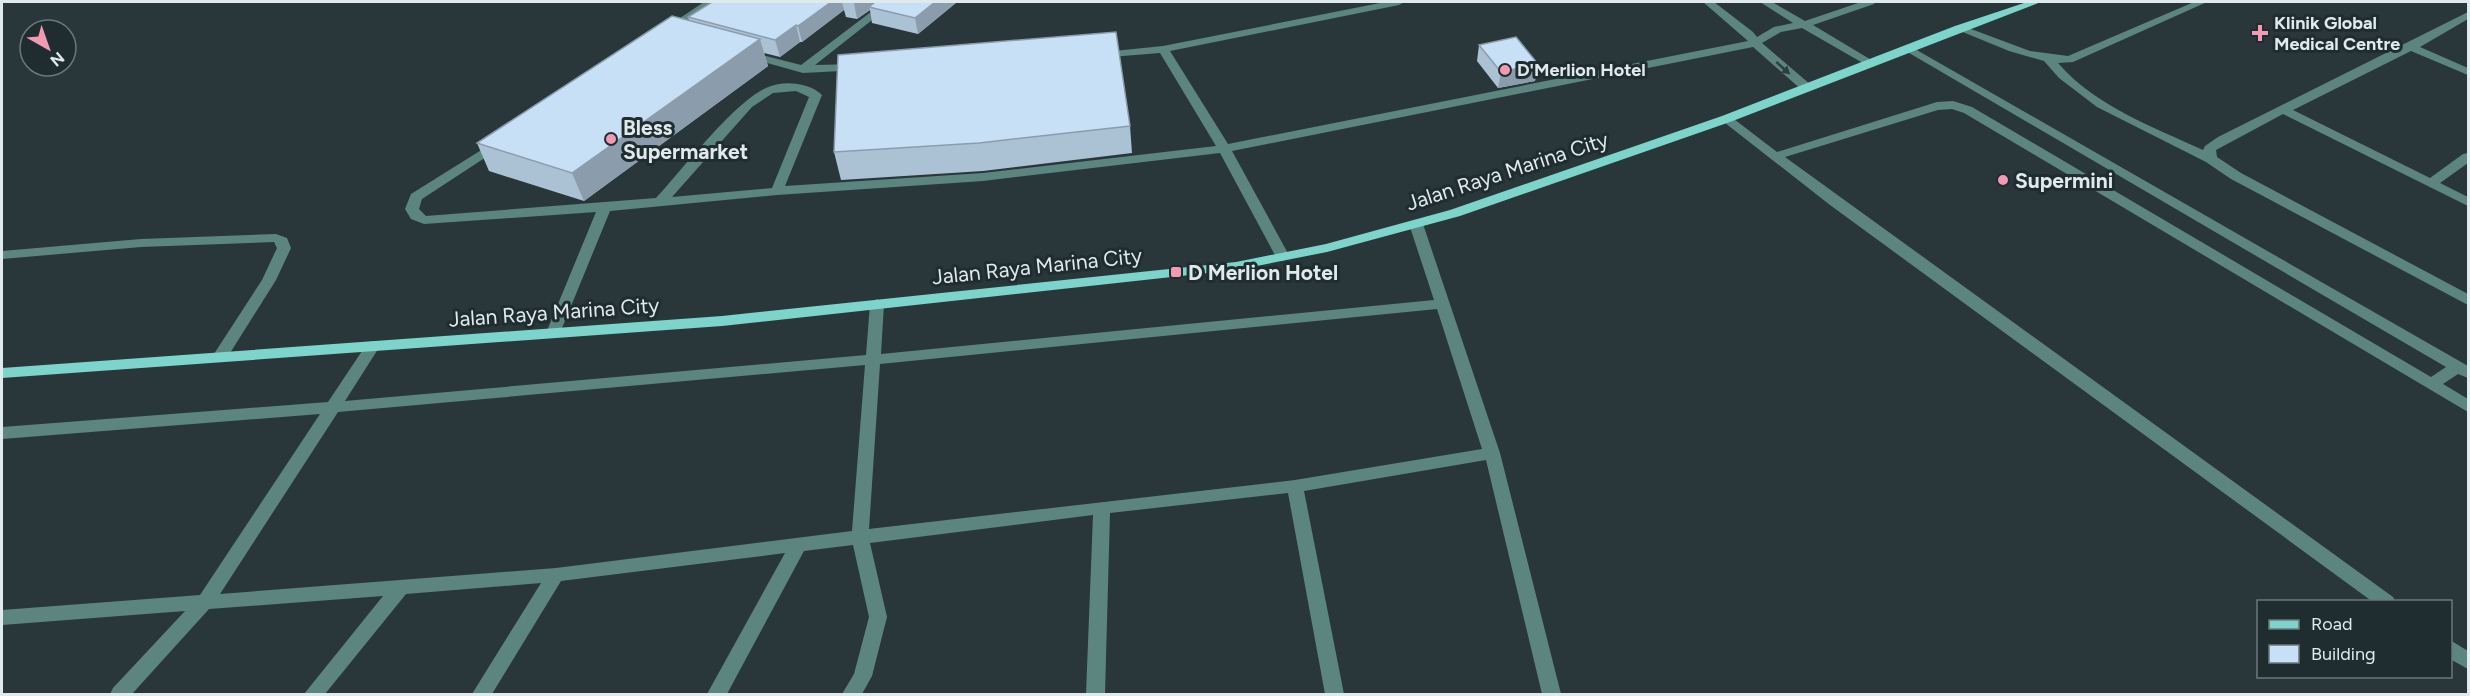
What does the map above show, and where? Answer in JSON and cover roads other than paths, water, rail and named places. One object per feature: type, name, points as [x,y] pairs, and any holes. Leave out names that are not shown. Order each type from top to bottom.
[{"type":"main road","name":"Jalan Raya Marina City","points":[[2,373],[722,321],[1236,266],[1327,248],[1455,213],[1726,119],[1872,64],[1959,28],[2036,2]]},
{"type":"street","points":[[667,36],[711,2]]},
{"type":"street","points":[[803,69],[890,2]]},
{"type":"street","points":[[1080,56],[1163,49],[1400,2]]},
{"type":"street","points":[[1708,2],[1749,34],[1755,43],[1807,88]]},
{"type":"street","points":[[1765,2],[1872,64]]},
{"type":"street","points":[[506,138],[416,197],[412,209],[416,216],[424,220],[604,207],[777,190],[983,177],[1224,149],[1755,43],[1778,29],[1806,24],[1870,2]]},
{"type":"street","points":[[1959,28],[2028,54],[2049,59],[2069,60],[2202,2]]},
{"type":"street","points":[[2211,159],[2209,149],[2222,140],[2469,15]]},
{"type":"street","points":[[2411,46],[2469,72]]},
{"type":"street","points":[[1908,48],[2463,370]]},
{"type":"street","points":[[1163,49],[1224,149],[1282,256]]},
{"type":"street","points":[[734,51],[803,69],[871,67]]},
{"type":"street","points":[[2049,59],[2059,74],[2109,109],[2211,159],[2236,176],[2469,300]]},
{"type":"street","points":[[660,202],[748,104],[770,90],[797,87],[816,95],[777,190]]},
{"type":"street","points":[[1776,156],[1937,106],[1953,105],[1968,110],[2469,406]]},
{"type":"street","points":[[2282,109],[2469,202]]},
{"type":"street","points":[[1726,119],[2384,600]]},
{"type":"street","points":[[2431,183],[2469,158]]},
{"type":"street","points":[[2122,201],[2148,186]]},
{"type":"street","points":[[553,333],[604,207]]},
{"type":"street","points":[[1416,224],[1492,453],[1552,694]]},
{"type":"street","points":[[2,255],[141,243],[276,238],[282,241],[284,248],[269,280],[220,357]]},
{"type":"street","points":[[852,694],[863,676],[878,617],[860,536],[877,304]]},
{"type":"street","points":[[2,433],[332,409],[873,361],[1443,304]]},
{"type":"street","points":[[120,694],[205,602],[373,346]]},
{"type":"street","points":[[2432,384],[2463,370]]},
{"type":"street","points":[[2,618],[556,575],[860,536],[1295,486],[1492,453]]},
{"type":"street","points":[[1295,486],[1335,694]]},
{"type":"street","points":[[1095,694],[1102,507]]},
{"type":"street","points":[[717,694],[799,544]]},
{"type":"street","points":[[482,694],[556,575]]},
{"type":"street","points":[[314,694],[401,587]]},
{"type":"street","points":[[2452,649],[2469,661]]},
{"type":"place","name":"Klinik Global Medical Centre","points":[[2260,33]]},
{"type":"place","name":"D'Merlion Hotel","points":[[1505,70]]},
{"type":"place","name":"Bless Supermarket","points":[[611,139]]},
{"type":"place","name":"Supermini","points":[[2003,180]]},
{"type":"place","name":"D Merlion Hotel","points":[[1176,272]]}]
